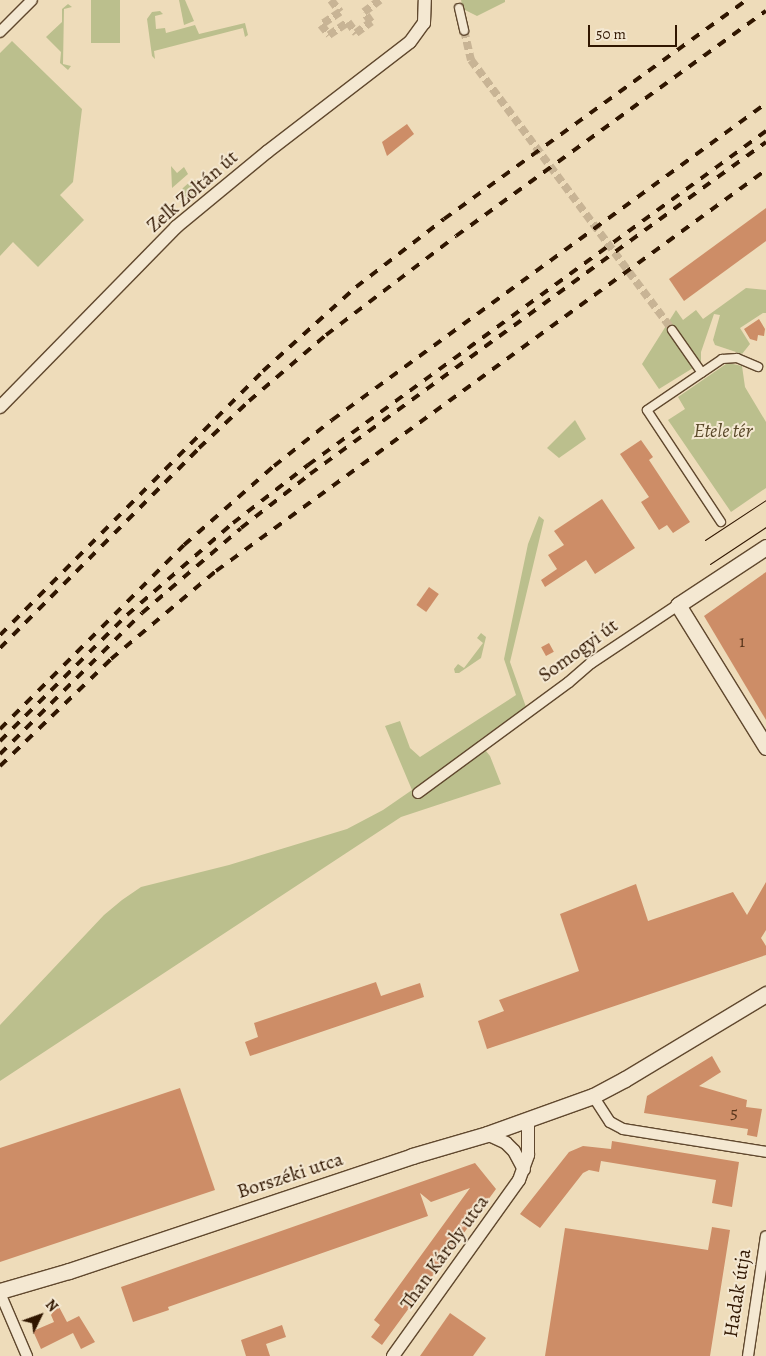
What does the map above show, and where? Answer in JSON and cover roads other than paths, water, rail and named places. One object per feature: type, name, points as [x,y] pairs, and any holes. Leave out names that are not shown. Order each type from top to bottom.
[{"type":"main road","name":"Somogyi út","points":[[678,605],[766,546]]},
{"type":"main road","points":[[678,605],[766,747]]},
{"type":"main road","name":"Borszéki utca","points":[[0,1292],[412,1156],[487,1134],[593,1096],[715,1026],[766,994]]},
{"type":"street","points":[[0,32],[32,0]]},
{"type":"street","name":"Zelk Zoltán út","points":[[0,407],[176,227],[266,152],[406,46],[424,23],[425,0]]},
{"type":"street","points":[[459,8],[464,30]]},
{"type":"street","points":[[672,330],[702,373]]},
{"type":"street","points":[[721,522],[716,511],[647,410],[722,359],[730,357],[758,368]]},
{"type":"street","name":"Somogyi út","points":[[418,793],[570,682],[590,663],[678,605]]},
{"type":"street","points":[[593,1096],[610,1122],[623,1129],[766,1152]]},
{"type":"street","name":"Than Károly utca","points":[[393,1356],[519,1180],[524,1170],[530,1140],[528,1120]]},
{"type":"street","points":[[487,1134],[506,1143],[514,1151],[524,1170]]},
{"type":"street","name":"Hadak útja","points":[[748,1356],[766,1236]]},
{"type":"street","points":[[0,1292],[27,1356]]},
{"type":"tunnel","points":[[331,0],[340,12],[321,25],[329,35],[348,22],[356,33],[371,22],[364,12],[380,0]]},
{"type":"tunnel","points":[[464,30],[471,60],[672,330]]},
{"type":"tram line","points":[[705,540],[766,500]]},
{"type":"tram line","points":[[710,564],[766,527]]},
{"type":"railway","points":[[0,635],[263,371],[356,287],[444,219],[746,0]]},
{"type":"railway","points":[[0,648],[199,448],[249,401],[326,335],[456,236],[766,11]]},
{"type":"railway","points":[[0,729],[184,545],[274,466],[332,420],[765,104]]},
{"type":"railway","points":[[0,741],[127,615],[233,523],[308,465],[766,131]]},
{"type":"railway","points":[[0,754],[142,613],[241,528],[310,474],[766,142]]},
{"type":"railway","points":[[0,766],[111,659],[216,571],[766,170]]},
{"type":"park label","name":"Etele tér","points":[[723,430]]}]
